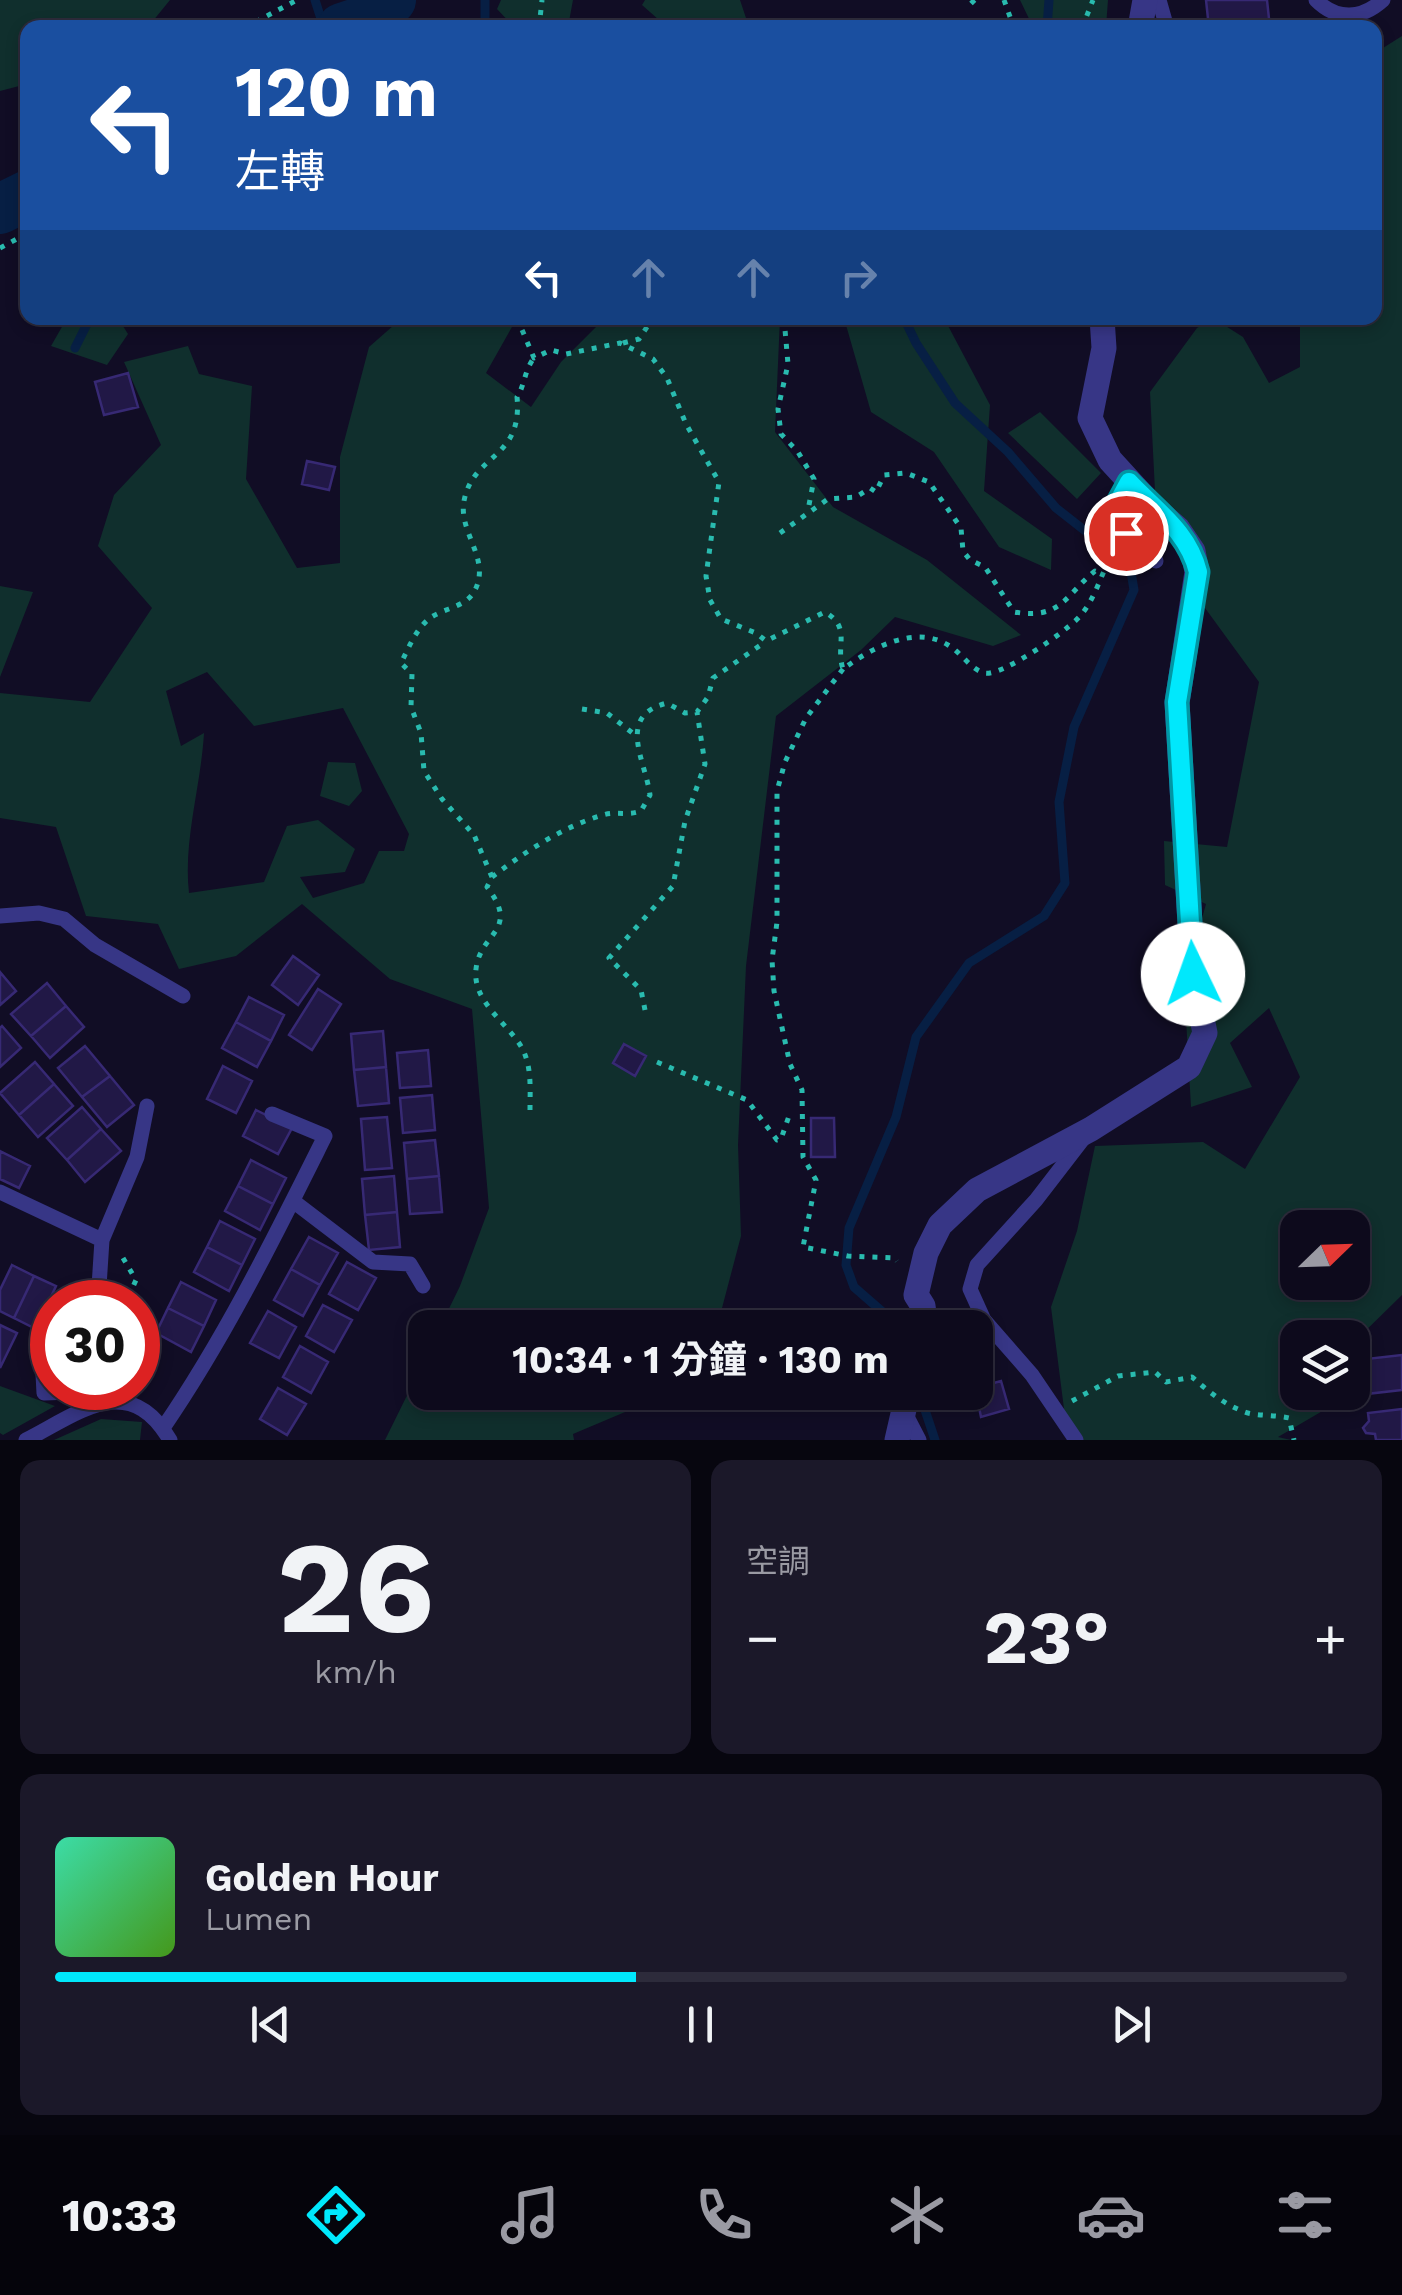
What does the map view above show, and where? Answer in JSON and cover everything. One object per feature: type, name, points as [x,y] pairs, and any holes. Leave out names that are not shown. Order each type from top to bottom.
[{"type":"street","points":[[924,1310],[916,1296],[926,1254],[940,1225],[977,1190],[1091,1129],[1189,1067],[1205,1033],[1193,974],[1177,702],[1198,572],[1192,551],[1178,529],[1110,460],[1090,418],[1104,348],[1102,325]]},
{"type":"street","points":[[897,1440],[903,1410]]},
{"type":"lane","points":[[1316,0],[1326,10],[1345,16],[1365,14],[1383,0]]},
{"type":"lane","points":[[1129,482],[1116,506],[1126,533],[1156,561]]},
{"type":"lane","points":[[0,916],[39,913],[64,919],[95,946],[183,996]]},
{"type":"lane","points":[[103,1280],[148,1106]]},
{"type":"lane","points":[[141,1410],[167,1434],[325,1136],[272,1114]]},
{"type":"lane","points":[[1076,1440],[1032,1375],[984,1320],[970,1289],[977,1265],[1036,1200],[1091,1129]]},
{"type":"lane","points":[[0,1192],[110,1244]]},
{"type":"lane","points":[[292,1201],[374,1262],[410,1264],[423,1286]]},
{"type":"lane","points":[[26,1440],[89,1410]]},
{"type":"lane","points":[[908,1410],[918,1440]]},
{"type":"path","points":[[259,20],[297,0]]},
{"type":"path","points":[[970,0],[980,9]]},
{"type":"path","points":[[520,325],[534,358]]},
{"type":"path","points":[[492,877],[474,834],[442,799],[424,771],[421,733],[411,708],[412,674],[401,663],[417,632],[432,616],[460,604],[475,592],[480,564],[463,505],[470,482],[510,440],[519,420],[517,397],[524,370],[534,358],[551,350],[566,354],[620,343],[639,338],[648,325]]},
{"type":"path","points":[[785,325],[788,364],[781,388],[780,421],[782,434],[814,479],[807,512]]},
{"type":"path","points":[[620,343],[653,359],[667,378],[686,424],[719,482],[706,576],[710,600],[721,619],[766,641]]},
{"type":"path","points":[[780,532],[828,499],[856,497],[870,488],[876,492],[884,475],[906,474],[929,482],[961,528],[963,550],[985,568],[1014,612],[1030,614],[1056,608],[1071,600],[1095,571],[1102,571],[1079,618],[1031,653],[992,674],[983,673],[948,644],[926,636],[874,647],[843,669],[806,718],[784,762],[777,791],[774,991],[790,1064],[802,1090],[804,1158],[816,1180],[804,1247],[848,1256],[895,1258]]},
{"type":"path","points":[[644,1010],[641,990],[609,958],[673,886],[685,820],[705,764],[698,712],[708,698],[712,678],[766,641],[825,612],[837,620],[844,634],[840,659],[843,669]]},
{"type":"path","points":[[635,734],[651,707],[667,703],[685,713],[698,712]]},
{"type":"path","points":[[530,1110],[528,1064],[520,1045],[492,1014],[475,973],[479,956],[501,925],[500,903],[487,886],[492,877],[544,843],[608,812],[627,816],[641,811],[650,795],[635,734],[606,713],[582,709]]},
{"type":"path","points":[[657,1062],[746,1100],[777,1140],[781,1139],[789,1116]]},
{"type":"path","points":[[110,1244],[136,1280]]},
{"type":"path","points":[[1055,1410],[1118,1376],[1155,1372],[1166,1382],[1192,1378],[1216,1398],[1252,1414],[1266,1412],[1289,1418],[1294,1440]]},
{"type":"green space","points":[[0,0],[170,0],[154,20],[20,20],[20,86],[0,91]]},
{"type":"green space","points":[[501,0],[573,0],[569,20],[507,20],[497,9]]},
{"type":"green space","points":[[645,0],[740,0],[747,20],[659,20],[642,5]]},
{"type":"green space","points":[[1020,0],[1108,0],[1107,20],[1030,20]]},
{"type":"green space","points":[[1402,36],[1402,1295],[1370,1326],[1370,1320],[1280,1320],[1280,1410],[1324,1410],[1278,1437],[1291,1440],[1068,1440],[1051,1307],[1077,1231],[1095,1146],[1203,1142],[1245,1169],[1300,1077],[1269,1008],[1230,1043],[1252,1087],[1191,1107],[1184,983],[1206,904],[1165,885],[1164,841],[1227,847],[1259,682],[1205,608],[1155,491],[1150,392],[1202,325],[1224,325],[1243,337],[1269,383],[1300,367],[1300,325],[1382,325],[1382,49]]},
{"type":"green space","points":[[63,325],[122,325],[128,334],[107,365],[51,346]]},
{"type":"green space","points":[[394,325],[513,325],[486,373],[531,407],[561,362],[598,325],[780,325],[775,432],[833,507],[927,560],[1021,635],[993,646],[895,617],[861,650],[776,716],[746,966],[738,1145],[741,1236],[721,1310],[448,1310],[489,1208],[472,1009],[390,979],[302,904],[236,956],[179,969],[158,924],[86,916],[56,827],[0,818],[0,693],[90,702],[152,608],[98,546],[114,495],[161,445],[124,362],[188,346],[199,374],[252,386],[246,479],[297,568],[340,563],[340,457],[369,347]],"holes":[[[207,672],[254,726],[343,708],[409,834],[404,851],[379,851],[364,883],[313,898],[300,877],[345,872],[355,849],[318,820],[287,826],[264,882],[189,893],[188,854],[204,733],[181,746],[166,691]]]},
{"type":"green space","points":[[846,325],[948,325],[990,405],[984,491],[1052,539],[1051,570],[999,547],[934,452],[871,412]]},
{"type":"green space","points":[[1040,412],[1101,473],[1077,499],[1008,433]]},
{"type":"green space","points":[[0,586],[33,592],[0,677]]},
{"type":"green space","points":[[328,762],[355,763],[362,791],[349,806],[320,796]]},
{"type":"green space","points":[[0,1386],[30,1397],[30,1410],[48,1410],[3,1435]]},
{"type":"green space","points":[[408,1393],[408,1410],[630,1410],[573,1434],[574,1440],[385,1440]]},
{"type":"green space","points":[[101,1419],[142,1422],[140,1440],[54,1440]]},
{"type":"building","points":[[1206,0],[1267,0],[1269,20],[1208,20]]},
{"type":"building","points":[[128,373],[138,407],[104,415],[95,382]]},
{"type":"building","points":[[307,461],[335,467],[329,490],[302,484]]},
{"type":"building","points":[[293,956],[319,975],[298,1005],[272,985]]},
{"type":"building","points":[[0,972],[16,991],[0,1005]]},
{"type":"building","points":[[47,983],[66,1006],[31,1036],[11,1014]]},
{"type":"building","points":[[318,989],[341,1004],[312,1050],[289,1035]]},
{"type":"building","points":[[249,997],[284,1015],[271,1041],[236,1022]]},
{"type":"building","points":[[66,1006],[84,1027],[50,1058],[31,1036]]},
{"type":"building","points":[[236,1022],[271,1041],[257,1067],[222,1048]]},
{"type":"building","points":[[0,1028],[21,1048],[0,1067]]},
{"type":"building","points":[[383,1031],[386,1067],[354,1070],[351,1034]]},
{"type":"building","points":[[624,1044],[646,1056],[635,1076],[613,1063]]},
{"type":"building","points":[[85,1046],[110,1076],[82,1097],[58,1068]]},
{"type":"building","points":[[428,1050],[431,1086],[400,1088],[397,1053]]},
{"type":"building","points":[[35,1062],[54,1084],[19,1115],[0,1093]]},
{"type":"building","points":[[223,1066],[252,1081],[236,1113],[207,1099]]},
{"type":"building","points":[[386,1067],[389,1103],[358,1106],[354,1070]]},
{"type":"building","points":[[110,1076],[134,1105],[107,1127],[82,1097]]},
{"type":"building","points":[[54,1084],[73,1106],[38,1137],[19,1115]]},
{"type":"building","points":[[432,1095],[435,1130],[403,1133],[400,1098]]},
{"type":"building","points":[[82,1107],[101,1129],[67,1160],[47,1138]]},
{"type":"building","points":[[256,1110],[292,1128],[278,1154],[243,1136]]},
{"type":"building","points":[[387,1117],[392,1168],[365,1170],[361,1119]]},
{"type":"building","points":[[811,1118],[834,1118],[835,1157],[811,1157]]},
{"type":"building","points":[[101,1129],[121,1151],[85,1182],[67,1160]]},
{"type":"building","points":[[435,1140],[439,1176],[407,1179],[404,1143]]},
{"type":"building","points":[[0,1151],[30,1166],[19,1188],[0,1179]]},
{"type":"building","points":[[251,1160],[286,1178],[273,1204],[238,1186]]},
{"type":"building","points":[[394,1176],[397,1212],[365,1215],[362,1179]]},
{"type":"building","points":[[439,1176],[442,1212],[410,1214],[407,1179]]},
{"type":"building","points":[[238,1186],[273,1204],[260,1230],[225,1211]]},
{"type":"building","points":[[397,1212],[400,1247],[369,1250],[365,1215]]},
{"type":"building","points":[[220,1221],[255,1239],[242,1265],[207,1247]]},
{"type":"building","points":[[309,1237],[338,1253],[320,1285],[291,1269]]},
{"type":"building","points":[[207,1247],[242,1265],[229,1291],[194,1272]]},
{"type":"building","points":[[347,1262],[376,1278],[358,1310],[329,1294]]},
{"type":"building","points":[[12,1265],[34,1276],[14,1318],[0,1311],[0,1290]]},
{"type":"building","points":[[291,1269],[320,1285],[303,1316],[274,1300]]},
{"type":"building","points":[[181,1282],[216,1300],[204,1326],[168,1308]]},
{"type":"building","points":[[30,1284],[30,1326],[14,1318]]},
{"type":"building","points":[[323,1305],[352,1320],[334,1352],[306,1336]]},
{"type":"building","points":[[168,1308],[204,1326],[191,1352],[160,1335]]},
{"type":"building","points":[[268,1311],[296,1327],[279,1358],[250,1343]]},
{"type":"building","points":[[0,1325],[17,1333],[0,1368]]},
{"type":"building","points":[[300,1346],[328,1362],[311,1393],[283,1377]]},
{"type":"building","points":[[1402,1355],[1402,1390],[1370,1394],[1370,1359]]},
{"type":"building","points":[[1001,1381],[1009,1409],[981,1417],[980,1410],[993,1410],[993,1383]]},
{"type":"building","points":[[278,1388],[306,1404],[287,1435],[260,1419]]},
{"type":"building","points":[[1402,1409],[1402,1440],[1376,1440],[1375,1434],[1366,1433],[1363,1428],[1369,1421],[1368,1413]]},
{"type":"waterway","points":[[315,0],[321,20]]},
{"type":"waterway","points":[[366,20],[391,0]]},
{"type":"waterway","points":[[485,0],[485,20]]},
{"type":"waterway","points":[[1048,20],[1049,0]]},
{"type":"waterway","points":[[0,209],[20,199]]},
{"type":"waterway","points":[[75,348],[86,325]]},
{"type":"waterway","points":[[880,1310],[854,1287],[846,1265],[849,1228],[896,1117],[916,1037],[969,963],[1044,916],[1065,883],[1059,802],[1074,727],[1134,590],[1130,566],[1056,508],[1008,452],[955,403],[907,325]]},
{"type":"waterway","points":[[925,1410],[935,1440]]},
{"type":"route","points":[[1126,533],[1116,506],[1129,482],[1178,529],[1192,551],[1198,572],[1177,702],[1193,974]]}]
